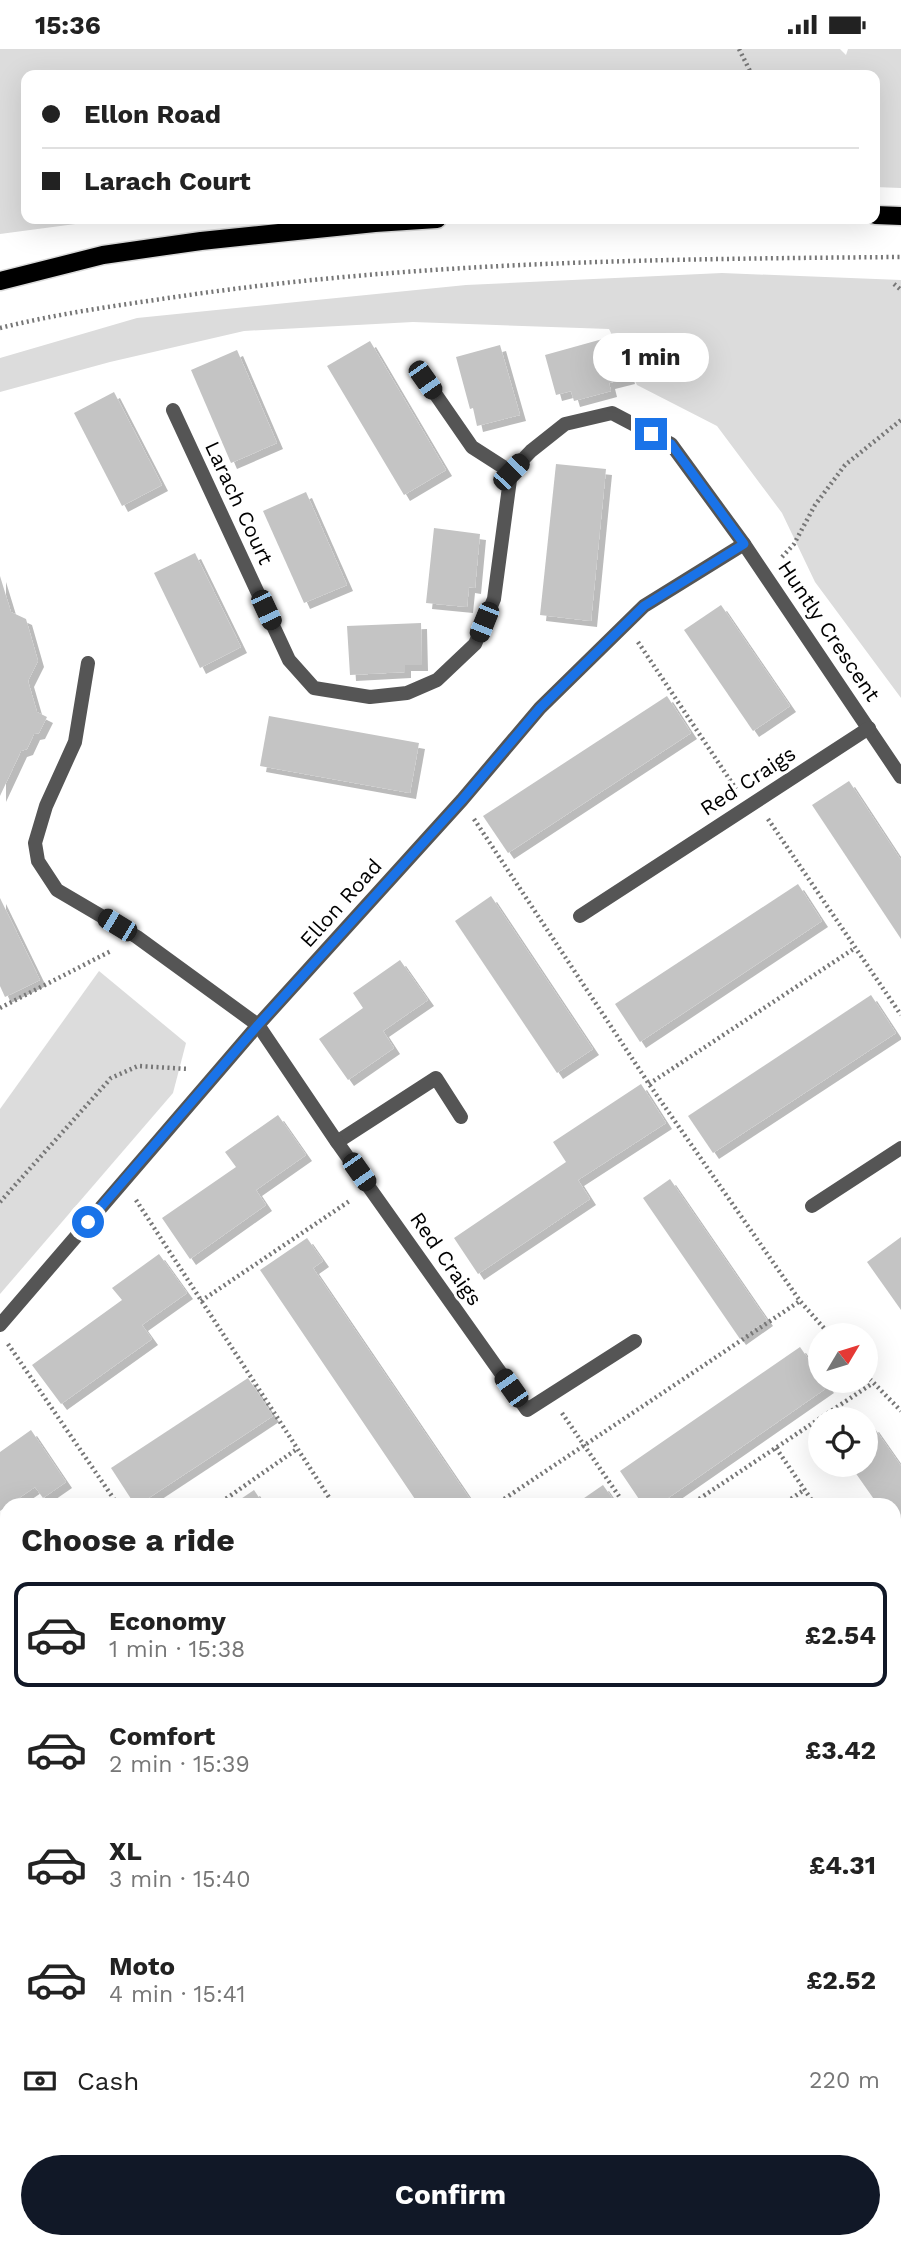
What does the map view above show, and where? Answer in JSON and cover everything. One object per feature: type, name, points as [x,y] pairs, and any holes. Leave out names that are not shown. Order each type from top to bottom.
[{"type":"main road","points":[[880,215],[901,216]]},
{"type":"main road","points":[[0,281],[115,253],[358,224]]},
{"type":"street","points":[[425,380],[472,447],[511,472],[531,451],[565,424],[612,413],[671,444],[744,544]]},
{"type":"street","name":"Larach Court","points":[[173,410],[289,660],[314,688],[370,697],[407,693],[437,680],[475,644],[494,599],[511,472]]},
{"type":"street","name":"Huntly Crescent","points":[[744,544],[901,777]]},
{"type":"street","name":"Ellon Road","points":[[0,1325],[258,1025],[462,800],[540,708],[644,606],[744,544]]},
{"type":"street","name":"Red Craigs","points":[[88,663],[75,742],[46,806],[35,843],[38,861],[57,890],[137,937],[258,1025],[337,1142],[527,1410],[635,1341]]},
{"type":"street","name":"Red Craigs","points":[[580,916],[869,728]]},
{"type":"street","points":[[337,1142],[436,1078],[461,1117]]},
{"type":"street","points":[[812,1206],[901,1148]]},
{"type":"path","points":[[739,49],[750,70]]},
{"type":"path","points":[[0,328],[57,314],[238,288],[424,269],[626,259],[901,257]]},
{"type":"path","points":[[894,284],[901,290]]},
{"type":"path","points":[[765,575],[794,544],[814,505],[845,465],[901,420]]},
{"type":"path","points":[[625,624],[901,1015]]},
{"type":"path","points":[[462,800],[649,1084],[800,1301],[819,1323]]},
{"type":"path","points":[[0,1008],[137,937]]},
{"type":"path","points":[[649,1084],[855,948]]},
{"type":"path","points":[[0,1202],[111,1078],[138,1066],[219,1073]]},
{"type":"path","points":[[123,1180],[329,1498]]},
{"type":"path","points":[[201,1301],[370,1188]]},
{"type":"path","points":[[505,1498],[800,1301]]},
{"type":"path","points":[[8,1343],[112,1498]]},
{"type":"path","points":[[878,1388],[901,1411]]},
{"type":"path","points":[[701,1498],[858,1393]]},
{"type":"path","points":[[550,1395],[620,1498]]},
{"type":"path","points":[[776,1448],[810,1498]]},
{"type":"path","points":[[226,1498],[297,1449]]},
{"type":"path","points":[[792,1498],[804,1490]]},
{"type":"shaded area","points":[[0,49],[840,49],[846,55],[848,49],[901,49],[901,188],[880,187],[880,70],[21,70],[21,224],[75,224],[0,234]]},
{"type":"shaded area","points":[[722,273],[901,280],[901,698],[815,582],[782,513],[717,426],[637,385],[609,329],[413,322],[244,331],[110,362],[0,392],[0,358],[137,318],[466,285]]},
{"type":"shaded area","points":[[99,971],[186,1043],[173,1093],[0,1294],[0,1109]]},
{"type":"building","points":[[617,335],[629,378],[609,383],[611,391],[574,401],[571,391],[556,395],[545,355]]},
{"type":"building","points":[[370,341],[446,470],[404,495],[327,366]]},
{"type":"building","points":[[500,345],[520,415],[477,426],[456,357]]},
{"type":"building","points":[[237,350],[277,443],[231,463],[191,370]]},
{"type":"building","points":[[114,392],[162,485],[122,506],[74,413]]},
{"type":"building","points":[[556,464],[606,469],[591,621],[540,615]]},
{"type":"building","points":[[306,492],[347,585],[304,603],[263,511]]},
{"type":"building","points":[[434,528],[480,534],[475,588],[469,587],[467,607],[426,603]]},
{"type":"building","points":[[195,553],[241,647],[200,668],[154,573]]},
{"type":"building","points":[[0,576],[11,612],[26,619],[38,661],[28,681],[37,712],[47,717],[27,749],[21,751],[0,796]]},
{"type":"building","points":[[721,605],[790,706],[753,731],[684,630]]},
{"type":"building","points":[[421,623],[422,665],[405,665],[405,672],[350,675],[347,626]]},
{"type":"building","points":[[667,696],[691,733],[508,853],[483,816]]},
{"type":"building","points":[[269,716],[419,743],[410,793],[260,766]]},
{"type":"building","points":[[849,781],[901,860],[901,939],[812,805]]},
{"type":"building","points":[[798,884],[822,921],[640,1042],[615,1004]]},
{"type":"building","points":[[491,896],[593,1049],[557,1073],[455,921]]},
{"type":"building","points":[[0,898],[40,980],[5,997],[0,986]]},
{"type":"building","points":[[400,960],[428,1000],[383,1031],[394,1048],[348,1080],[319,1039],[363,1008],[353,993]]},
{"type":"building","points":[[871,995],[896,1033],[713,1153],[688,1116]]},
{"type":"building","points":[[641,1084],[666,1123],[578,1180],[590,1199],[478,1274],[454,1238],[566,1162],[553,1142]]},
{"type":"building","points":[[278,1115],[306,1155],[256,1190],[266,1205],[190,1259],[162,1218],[236,1167],[225,1152]]},
{"type":"building","points":[[670,1179],[767,1320],[740,1339],[643,1198]]},
{"type":"building","points":[[901,1237],[901,1310],[867,1262]]},
{"type":"building","points":[[307,1238],[323,1261],[313,1268],[469,1498],[414,1498],[260,1270]]},
{"type":"building","points":[[159,1254],[187,1293],[142,1325],[152,1339],[61,1404],[32,1365],[122,1300],[112,1288]]},
{"type":"building","points":[[800,1347],[808,1358],[808,1393],[819,1393],[668,1498],[638,1498],[620,1471]]},
{"type":"building","points":[[248,1378],[273,1416],[149,1498],[130,1498],[111,1468]]},
{"type":"building","points":[[31,1430],[66,1482],[43,1498],[35,1487],[19,1498],[0,1498],[0,1452]]},
{"type":"building","points":[[878,1433],[901,1466],[901,1498],[873,1498],[858,1477],[878,1477]]},
{"type":"building","points":[[603,1485],[612,1498],[584,1498]]},
{"type":"building","points":[[254,1490],[259,1498],[242,1498]]},
{"type":"route","points":[[88,1222],[258,1025],[462,800],[540,708],[644,606],[744,544],[671,444],[651,434]]}]
